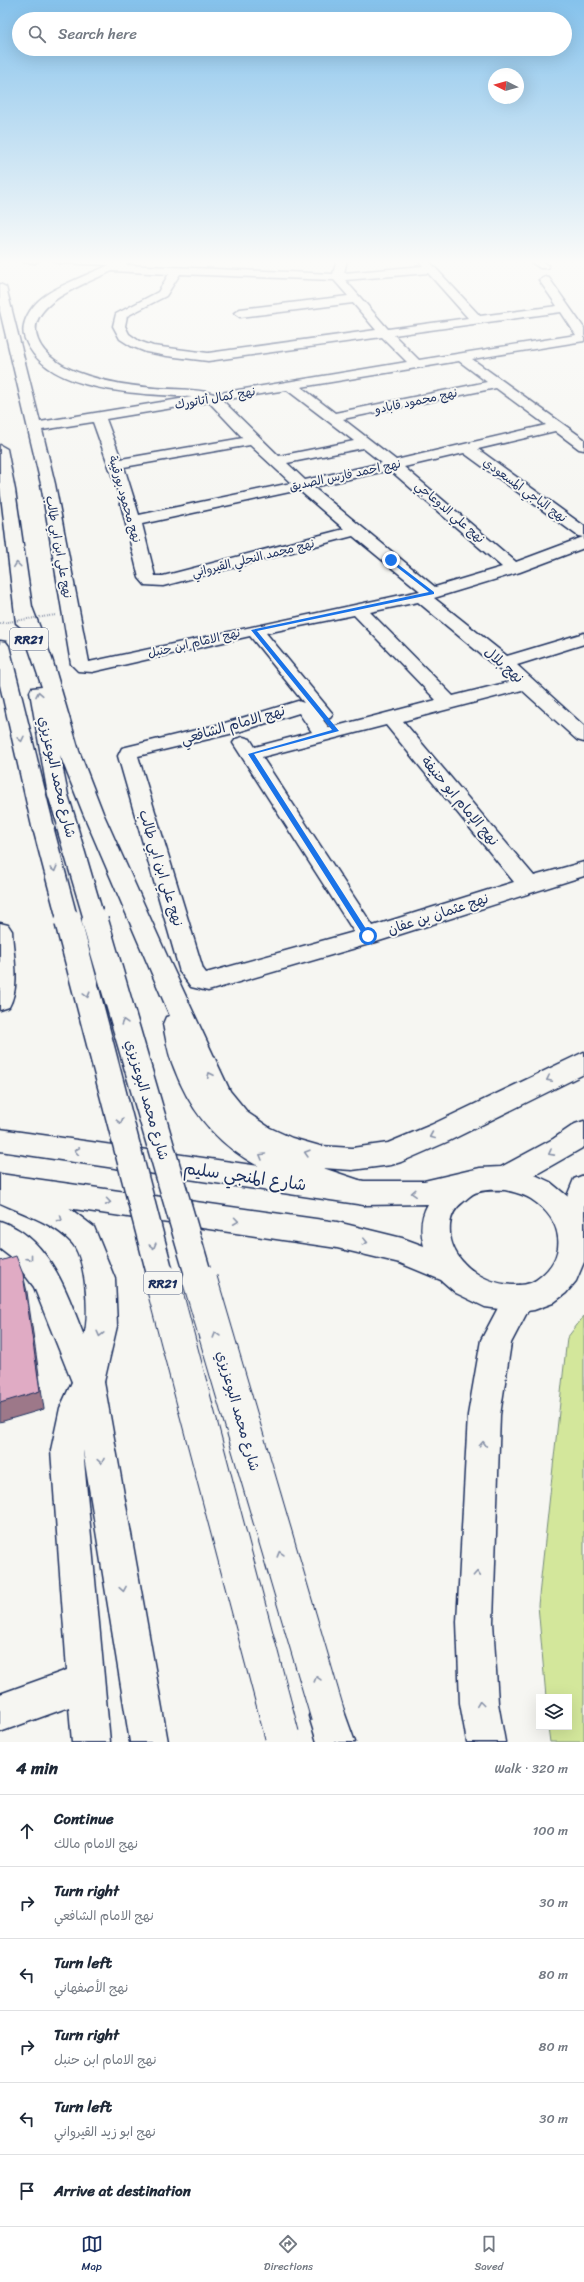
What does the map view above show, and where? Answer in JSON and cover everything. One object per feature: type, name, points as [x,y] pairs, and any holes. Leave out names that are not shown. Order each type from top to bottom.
[{"type":"main road","points":[[14,341],[35,427]]},
{"type":"main road","points":[[31,341],[41,358],[66,372],[103,384],[152,391],[209,396],[213,398]]},
{"type":"main road","points":[[131,341],[148,349],[172,354],[208,357],[324,341]]},
{"type":"main road","points":[[393,341],[416,364]]},
{"type":"main road","name":"نهج كمال أتاتورك","points":[[35,427],[558,341]]},
{"type":"main road","points":[[461,357],[584,446]]},
{"type":"main road","name":"نهج محمود قابادو","points":[[334,418],[497,384]]},
{"type":"main road","name":"نهج علي الدوعاجي","points":[[289,385],[394,465],[449,510],[514,569]]},
{"type":"main road","name":"نهج بلال","points":[[213,398],[253,440],[277,460],[302,485],[504,663],[584,736]]},
{"type":"main road","name":"نهج محمود بورقيبة","points":[[98,416],[117,464],[133,520],[147,578],[151,581]]},
{"type":"main road","name":"نهج علي ابن ابي طالب","points":[[35,427],[48,484],[80,664],[84,666]]},
{"type":"main road","name":"نهج احمد فارس الصديق","points":[[133,520],[394,465],[556,427]]},
{"type":"main road","points":[[117,464],[253,440]]},
{"type":"main road","points":[[277,460],[366,443]]},
{"type":"main road","name":"نهج الباجي المسعودي","points":[[467,448],[584,533]]},
{"type":"main road","name":"شارع محمد البوعزيزي","points":[[0,450],[8,490],[22,608],[58,795],[55,830],[283,1739]]},
{"type":"main road","name":"نهج محمد النحلي القيرواني","points":[[151,581],[170,579],[354,532]]},
{"type":"main road","name":"نهج الامام ابن حنبل","points":[[84,666],[92,667],[254,630],[427,595],[514,569],[584,542]]},
{"type":"main road","points":[[22,608],[43,658],[69,750],[156,958],[220,1097],[239,1121],[260,1136],[287,1148],[320,1157],[352,1159],[391,1154],[440,1133],[584,1062]]},
{"type":"main road","points":[[358,609],[449,703]]},
{"type":"main road","points":[[254,630],[330,732]]},
{"type":"main road","points":[[504,663],[584,638]]},
{"type":"main road","name":"شارع محمد البوعزيزي","points":[[0,646],[55,830],[332,1729]]},
{"type":"main road","points":[[251,754],[330,732],[526,684]]},
{"type":"main road","name":"نهج الامام الشافعي","points":[[129,752],[231,728],[298,707],[306,708],[330,732]]},
{"type":"main road","name":"نهج الإمام ابو حنيفة","points":[[390,717],[530,884]]},
{"type":"main road","points":[[231,728],[251,754],[368,936]]},
{"type":"main road","name":"نهج علي ابن ابي طالب","points":[[129,752],[128,756],[192,972],[199,981]]},
{"type":"main road","name":"نهج عثمان بن عفان","points":[[199,981],[208,982],[368,936],[530,884],[584,869]]},
{"type":"main road","points":[[0,931],[3,982],[0,1001]]},
{"type":"main road","points":[[156,958],[189,1073],[204,1103],[223,1127],[246,1148],[277,1165],[364,1193]]},
{"type":"main road","name":"شارع المنجي سليم","points":[[505,1178],[563,1147],[584,1132]]},
{"type":"main road","name":"شارع المنجي سليم","points":[[0,1140],[364,1193],[424,1193],[485,1179],[505,1178],[526,1184],[544,1193],[560,1208],[570,1225],[574,1245],[570,1265],[559,1282],[541,1294],[519,1299],[499,1298],[480,1292],[462,1282],[448,1269],[438,1250],[435,1230],[439,1211],[450,1196],[466,1184]]},
{"type":"main road","name":"شارع المنجي سليم","points":[[0,1186],[337,1235],[402,1251],[448,1269]]},
{"type":"main road","points":[[570,1225],[584,1187]]},
{"type":"main road","points":[[0,1190],[58,1216],[84,1236],[100,1279],[102,1326],[88,1382],[76,1408],[67,1450],[90,1742]]},
{"type":"main road","points":[[0,1233],[24,1250],[46,1279],[88,1382],[149,1742]]},
{"type":"main road","points":[[486,1742],[480,1703],[475,1622],[484,1415],[496,1340],[519,1299]]},
{"type":"main road","points":[[0,1714],[86,1682]]},
{"type":"path","points":[[0,622],[56,615]]},
{"type":"green space","points":[[584,1316],[584,1742],[550,1742],[548,1730],[572,1730],[572,1694],[546,1694],[538,1605],[567,1338]]},
{"type":"building","points":[[16,1256],[23,1274],[40,1391],[0,1403],[0,1261]]},
{"type":"route","points":[[368,936],[251,754],[336,731],[254,630],[433,593],[391,560]]}]
